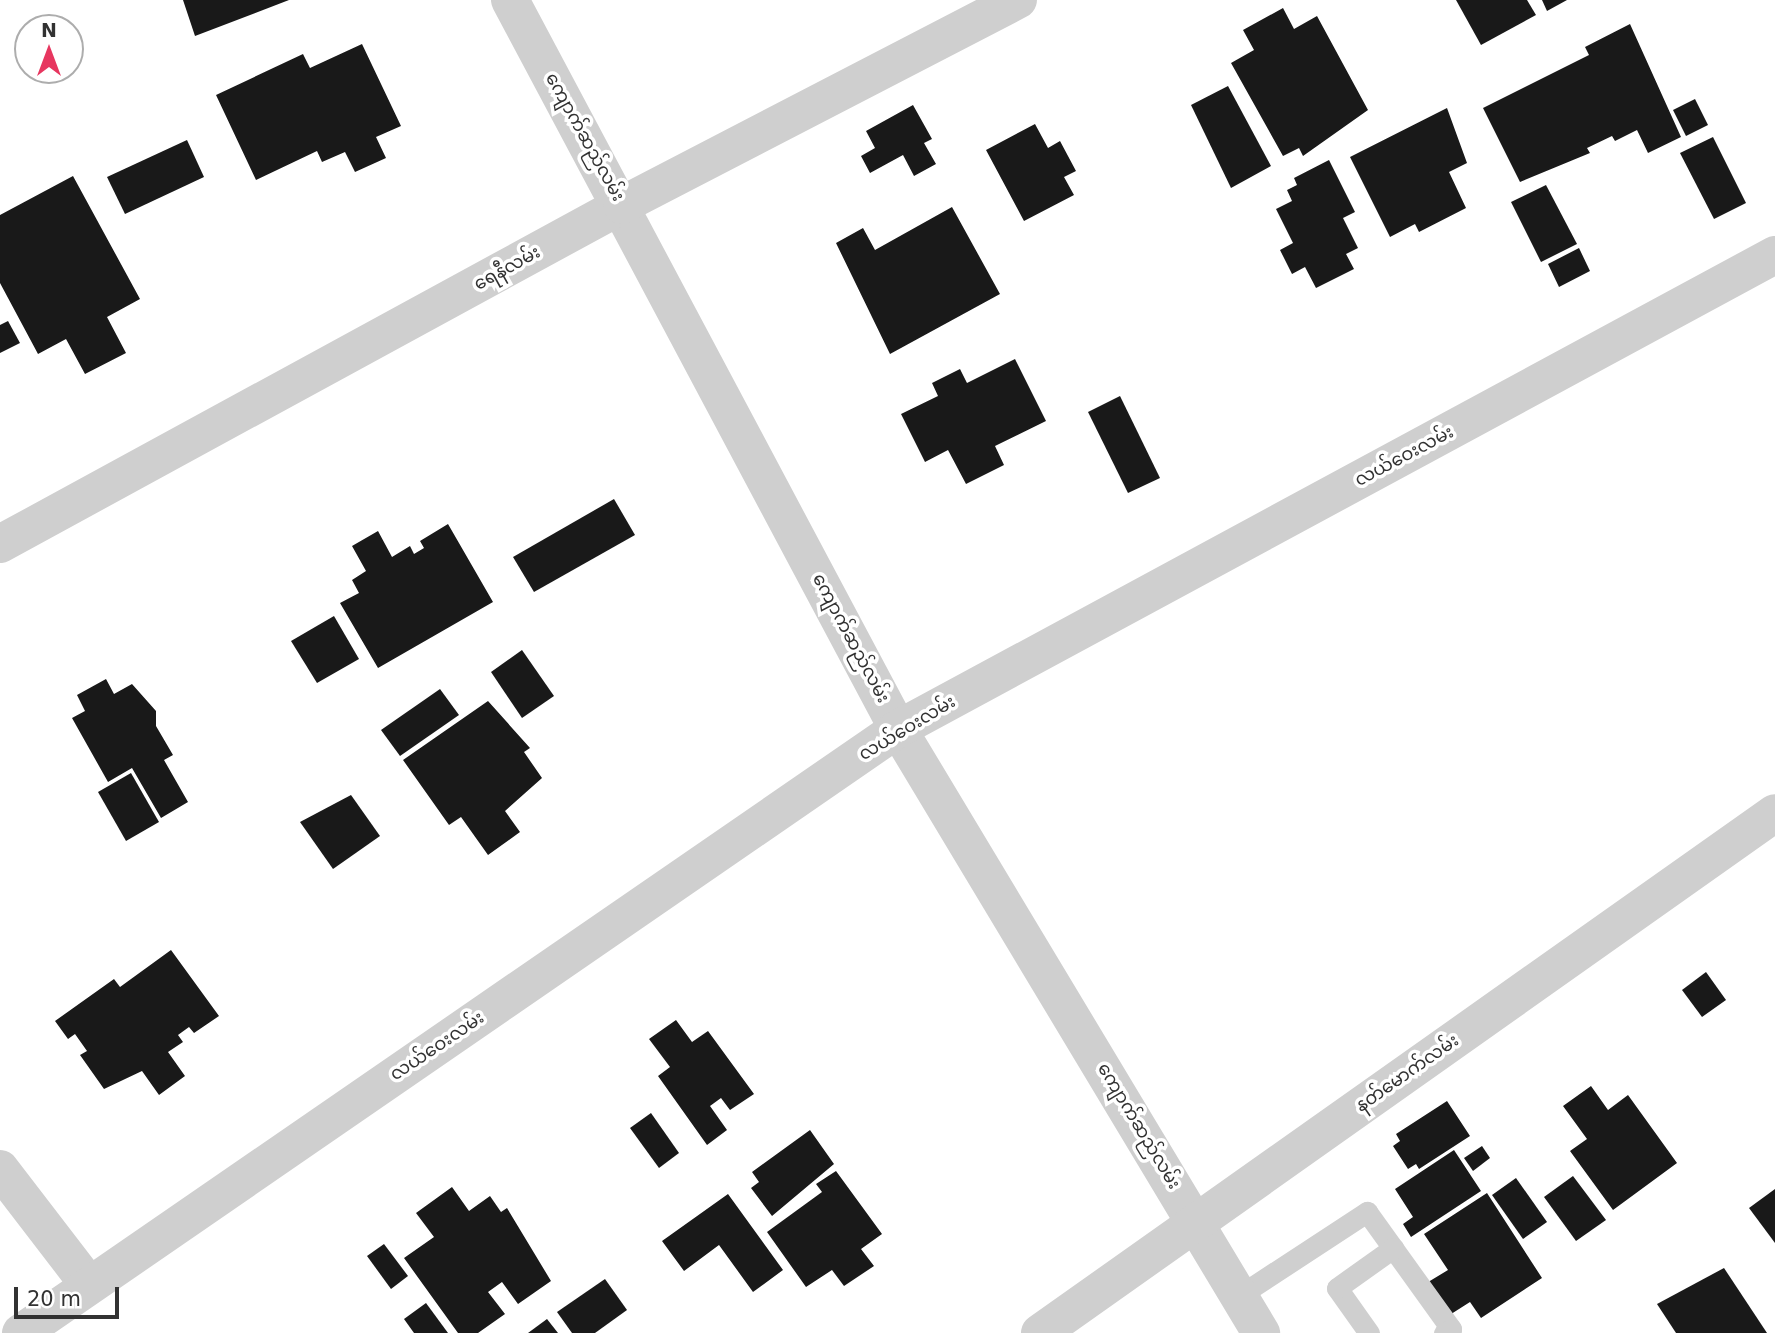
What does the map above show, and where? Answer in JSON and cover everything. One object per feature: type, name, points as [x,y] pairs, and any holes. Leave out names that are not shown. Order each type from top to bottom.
[{"type":"street","name":"ကျောက်ဆည်လမ်း","points":[[510,0],[622,205],[898,729],[1198,1222],[1261,1333]]},
{"type":"street","name":"ရေနီလမ်း","points":[[0,544],[622,205],[1018,0]]},
{"type":"street","name":"လယ်ဝေးလမ်း","points":[[21,1333],[898,729],[1775,255]]},
{"type":"street","name":"နတ်မောက်လမ်း","points":[[1040,1333],[1775,813]]},
{"type":"street","points":[[0,1169],[89,1285]]},
{"type":"lane","points":[[1240,1295],[1367,1212],[1451,1329],[1444,1333]]},
{"type":"lane","points":[[1369,1333],[1337,1288],[1393,1248]]},
{"type":"building","points":[[183,0],[289,0],[195,36]]},
{"type":"building","points":[[1456,0],[1527,0],[1536,15],[1481,45]]},
{"type":"building","points":[[1542,0],[1567,0],[1547,11]]},
{"type":"building","points":[[1283,8],[1294,29],[1317,16],[1368,110],[1303,156],[1299,148],[1283,156],[1231,63],[1254,50],[1243,30]]},
{"type":"building","points":[[1630,24],[1681,137],[1648,153],[1637,130],[1615,141],[1612,136],[1587,148],[1590,153],[1520,182],[1483,108],[1589,55],[1585,47]]},
{"type":"building","points":[[362,44],[401,126],[376,137],[386,158],[355,172],[345,152],[322,162],[317,151],[256,180],[216,95],[303,54],[310,68]]},
{"type":"building","points":[[1228,86],[1271,166],[1231,188],[1191,105]]},
{"type":"building","points":[[1695,99],[1708,125],[1686,136],[1673,110]]},
{"type":"building","points":[[913,105],[932,139],[924,143],[936,164],[914,176],[903,155],[870,173],[861,156],[875,148],[866,131]]},
{"type":"building","points":[[1447,108],[1467,163],[1449,172],[1466,208],[1419,232],[1415,224],[1390,237],[1350,157]]},
{"type":"building","points":[[1035,124],[1048,148],[1060,141],[1076,171],[1064,177],[1074,195],[1024,221],[986,150]]},
{"type":"building","points":[[1713,137],[1746,203],[1714,219],[1680,153]]},
{"type":"building","points":[[187,140],[204,177],[125,214],[107,177]]},
{"type":"building","points":[[1329,160],[1355,212],[1343,218],[1358,248],[1346,254],[1354,269],[1316,288],[1305,267],[1292,274],[1280,250],[1293,243],[1276,209],[1292,201],[1287,190],[1297,185],[1294,178]]},
{"type":"building","points":[[73,176],[140,299],[107,317],[126,353],[85,374],[66,339],[38,354],[0,283],[0,215]]},
{"type":"building","points":[[1546,185],[1577,244],[1541,262],[1511,202]]},
{"type":"building","points":[[952,207],[1000,294],[890,354],[836,243],[863,228],[875,250]]},
{"type":"building","points":[[1579,248],[1590,271],[1559,287],[1548,264]]},
{"type":"building","points":[[8,321],[20,343],[0,353],[0,325]]},
{"type":"building","points":[[1015,359],[1046,421],[995,446],[1004,465],[966,484],[948,450],[925,462],[901,414],[938,396],[932,383],[960,369],[967,383]]},
{"type":"building","points":[[1120,396],[1160,478],[1128,493],[1088,412]]},
{"type":"building","points":[[614,499],[635,535],[534,592],[513,557]]},
{"type":"building","points":[[448,524],[493,602],[378,668],[340,603],[359,593],[352,580],[366,571],[352,546],[378,531],[392,557],[410,546],[414,554],[424,548],[420,541]]},
{"type":"building","points":[[334,616],[359,659],[317,683],[291,641]]},
{"type":"building","points":[[522,650],[554,696],[522,718],[491,672]]},
{"type":"building","points":[[106,679],[114,694],[132,684],[156,711],[156,726],[173,755],[164,760],[188,802],[161,818],[132,768],[108,782],[72,718],[85,711],[77,695]]},
{"type":"building","points":[[440,689],[459,715],[400,756],[381,730]]},
{"type":"building","points":[[488,701],[530,748],[524,752],[542,778],[505,811],[520,832],[488,855],[461,817],[449,825],[403,760]]},
{"type":"building","points":[[131,773],[159,822],[126,841],[98,792]]},
{"type":"building","points":[[351,795],[380,836],[333,869],[300,822]]},
{"type":"building","points":[[171,950],[219,1016],[194,1033],[189,1027],[178,1035],[183,1042],[168,1052],[185,1076],[159,1095],[142,1071],[104,1089],[80,1055],[87,1051],[75,1034],[68,1039],[55,1021],[114,979],[120,987]]},
{"type":"building","points":[[1706,972],[1726,1000],[1702,1017],[1682,990]]},
{"type":"building","points":[[676,1020],[692,1042],[708,1031],[754,1094],[730,1110],[721,1098],[710,1106],[727,1130],[707,1145],[658,1076],[670,1067],[649,1039]]},
{"type":"building","points":[[1591,1086],[1608,1110],[1628,1095],[1677,1163],[1613,1210],[1570,1151],[1587,1139],[1563,1106]]},
{"type":"building","points":[[1447,1101],[1470,1136],[1419,1169],[1416,1164],[1408,1169],[1393,1146],[1400,1141],[1396,1134]]},
{"type":"building","points":[[651,1113],[679,1153],[659,1168],[630,1128]]},
{"type":"building","points":[[810,1130],[834,1164],[772,1216],[751,1188],[759,1182],[752,1172]]},
{"type":"building","points":[[1482,1146],[1490,1158],[1473,1171],[1464,1158]]},
{"type":"building","points":[[1454,1150],[1481,1191],[1411,1237],[1403,1224],[1413,1217],[1395,1189]]},
{"type":"building","points":[[836,1171],[882,1234],[861,1249],[874,1266],[844,1286],[832,1270],[806,1287],[767,1232],[822,1192],[816,1184]]},
{"type":"building","points":[[1573,1176],[1606,1220],[1576,1241],[1544,1197]]},
{"type":"building","points":[[1516,1178],[1547,1222],[1523,1239],[1492,1195]]},
{"type":"building","points":[[452,1187],[469,1211],[490,1196],[501,1212],[507,1208],[551,1281],[518,1304],[502,1282],[488,1292],[505,1314],[478,1333],[458,1333],[404,1258],[434,1237],[416,1213]]},
{"type":"building","points":[[1775,1189],[1775,1243],[1749,1208]]},
{"type":"building","points":[[1487,1193],[1542,1278],[1481,1318],[1470,1302],[1437,1323],[1415,1290],[1448,1270],[1424,1234]]},
{"type":"building","points":[[728,1194],[783,1270],[753,1292],[719,1245],[684,1271],[662,1241]]},
{"type":"building","points":[[384,1244],[408,1276],[391,1289],[367,1256]]},
{"type":"building","points":[[1724,1268],[1767,1333],[1676,1333],[1657,1304]]},
{"type":"building","points":[[605,1279],[627,1310],[595,1333],[572,1333],[557,1312]]},
{"type":"building","points":[[426,1303],[448,1333],[414,1333],[404,1319]]},
{"type":"building","points":[[547,1319],[558,1333],[528,1333]]}]
